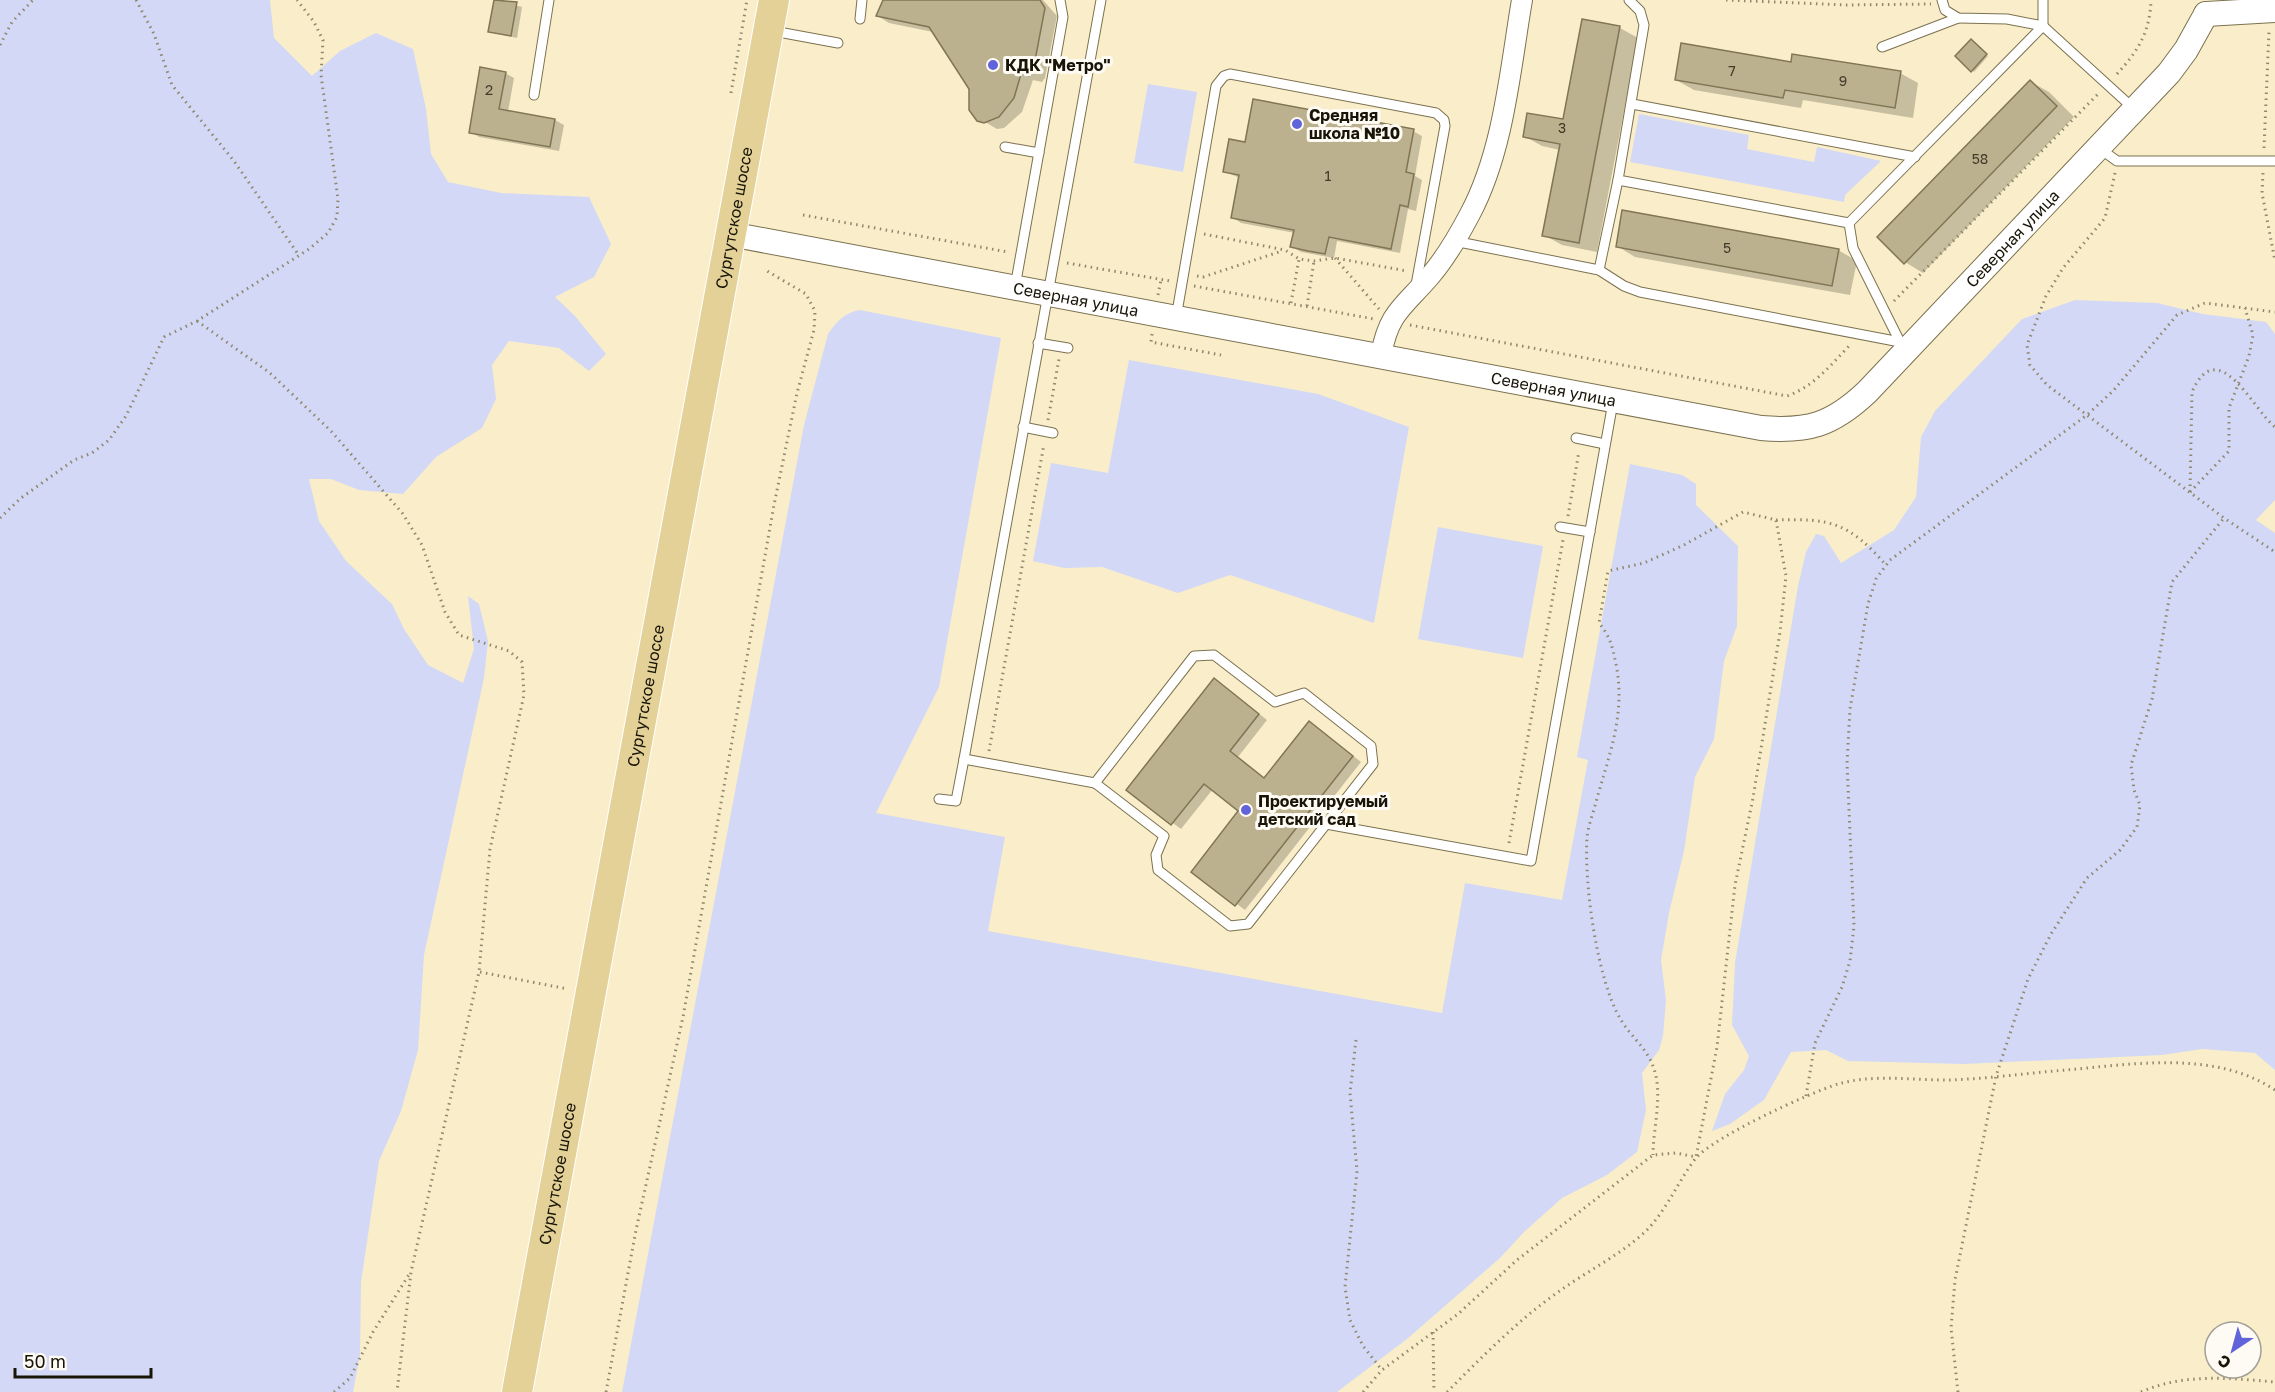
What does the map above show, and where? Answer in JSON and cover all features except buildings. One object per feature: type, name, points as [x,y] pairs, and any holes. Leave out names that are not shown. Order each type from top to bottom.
[{"type":"main road","name":"Сургутское шоссе","points":[[517,1392],[774,0]]},
{"type":"street","points":[[1381,355],[1390,322],[1417,283],[1431,275],[1454,241],[1479,196],[1501,119],[1522,0]]},
{"type":"street","points":[[2204,7],[2272,10]]},
{"type":"street","name":"Северная улица","points":[[730,234],[1761,428],[1807,429],[1828,422],[1850,408],[1903,344],[2108,154],[2135,110],[2178,63],[2204,7]]},
{"type":"lane","points":[[534,95],[549,0]]},
{"type":"lane","points":[[860,19],[862,0]]},
{"type":"lane","points":[[1015,288],[1063,16],[1060,0]]},
{"type":"lane","points":[[939,799],[956,801],[1101,0]]},
{"type":"lane","points":[[1599,270],[1632,104],[1644,25],[1640,11],[1629,0]]},
{"type":"lane","points":[[1849,223],[2043,26],[2043,0]]},
{"type":"lane","points":[[1942,2],[1945,10],[1958,18]]},
{"type":"lane","points":[[1882,47],[1958,18],[2007,19],[2043,26],[2135,110]]},
{"type":"lane","points":[[769,30],[838,43]]},
{"type":"lane","points":[[1176,318],[1216,86],[1224,76],[1241,76],[1437,113],[1441,116],[1445,126],[1417,283]]},
{"type":"lane","points":[[1632,104],[1915,157]]},
{"type":"lane","points":[[1005,147],[1039,153]]},
{"type":"lane","points":[[2108,154],[2275,161]]},
{"type":"lane","points":[[1618,180],[1849,223]]},
{"type":"lane","points":[[1849,223],[1852,248],[1903,344]]},
{"type":"lane","points":[[1454,241],[1599,270],[1624,286],[1640,292],[1862,333],[1903,344]]},
{"type":"lane","points":[[1038,343],[1065,348]]},
{"type":"lane","points":[[1326,824],[1531,861],[1613,399]]},
{"type":"lane","points":[[1023,427],[1050,432]]},
{"type":"lane","points":[[1579,439],[1605,444]]},
{"type":"lane","points":[[1563,527],[1590,532]]},
{"type":"lane","points":[[964,759],[1095,783],[1164,836],[1156,855],[1158,870],[1230,927],[1248,924],[1373,764],[1371,746],[1304,693],[1275,702],[1214,655],[1194,656],[1095,783]]},
{"type":"path","points":[[0,45],[12,22],[33,0]]},
{"type":"path","points":[[136,0],[154,34],[172,85],[234,161],[298,254]]},
{"type":"path","points":[[0,518],[21,498],[74,460],[92,453],[109,440],[126,416],[164,337],[197,321],[328,233],[337,217],[338,199],[321,75],[323,40],[314,22],[297,0]]},
{"type":"path","points":[[1726,0],[1845,5],[1942,2]]},
{"type":"path","points":[[1839,0],[1845,5]]},
{"type":"path","points":[[1884,310],[2137,52],[2151,19],[2151,0]]},
{"type":"path","points":[[2272,10],[2262,193],[2275,261]]},
{"type":"path","points":[[2108,154],[2112,195],[2105,218],[2063,268],[2046,296],[2027,345],[2030,365],[2047,385],[2224,518],[2275,552]]},
{"type":"path","points":[[803,215],[1021,255]]},
{"type":"path","points":[[1190,232],[1284,250],[1299,259],[1314,261],[1335,258],[1417,283]]},
{"type":"path","points":[[1182,278],[1203,277],[1284,250]]},
{"type":"path","points":[[1335,258],[1390,322]]},
{"type":"path","points":[[1291,303],[1299,259]]},
{"type":"path","points":[[1053,261],[1182,278],[1291,303],[1787,396],[1801,391],[1817,379],[1862,333]]},
{"type":"path","points":[[1307,306],[1314,261]]},
{"type":"path","points":[[606,1392],[636,1230],[683,1017],[774,505],[797,393],[814,330],[815,311],[806,294],[767,271]]},
{"type":"path","points":[[1806,1096],[1815,1043],[1842,987],[1850,961],[1854,926],[1847,763],[1850,710],[1868,604],[1876,579],[1886,565],[2087,415],[2124,378],[2177,315],[2205,303],[2275,312]]},
{"type":"path","points":[[2190,492],[2229,451],[2229,408],[2249,356],[2253,335],[2245,308]]},
{"type":"path","points":[[197,321],[270,373],[331,431],[403,514],[422,545],[445,612],[459,635],[508,651],[522,662],[524,695],[490,849],[479,972],[411,1272],[397,1392]]},
{"type":"path","points":[[985,763],[1065,348]]},
{"type":"path","points":[[2190,492],[2192,392],[2197,379],[2208,371],[2222,371],[2239,383],[2275,427]]},
{"type":"path","points":[[1507,857],[1579,439]]},
{"type":"path","points":[[1653,1155],[1653,1128],[1658,1093],[1655,1070],[1646,1052],[1621,1020],[1612,1002],[1600,960],[1588,884],[1587,836],[1620,717],[1618,675],[1611,638],[1599,623],[1608,571],[1644,563],[1684,545],[1743,512],[1776,520],[1820,520],[1864,540],[1886,565]]},
{"type":"path","points":[[1958,1392],[1951,1328],[1955,1280],[1996,1076],[2028,979],[2051,934],[2087,878],[2120,850],[2137,827],[2140,805],[2134,790],[2131,765],[2152,699],[2172,582],[2224,518]]},
{"type":"path","points":[[1447,1392],[1511,1330],[1559,1291],[1646,1230],[1671,1198],[1696,1157],[1717,1047],[1735,885],[1753,798],[1780,632],[1786,576],[1776,520]]},
{"type":"path","points":[[479,972],[590,994]]},
{"type":"path","points":[[1356,1040],[1350,1093],[1357,1171],[1345,1287],[1350,1320],[1362,1346],[1382,1370]]},
{"type":"path","points":[[1363,1392],[1382,1370],[1458,1314],[1517,1260],[1653,1155],[1676,1152],[1696,1157],[1766,1115],[1838,1084],[1867,1078],[1949,1080],[2123,1065],[2186,1063],[2222,1068],[2255,1077],[2275,1090]]},
{"type":"path","points":[[334,1392],[350,1378],[373,1332],[411,1272]]},
{"type":"path","points":[[1433,1332],[1434,1392]]},
{"type":"path","points":[[2141,1392],[2160,1383],[2186,1379],[2275,1382]]},
{"type":"shaded area","points":[[0,0],[270,0],[274,38],[312,76],[340,51],[376,33],[413,49],[426,109],[431,154],[448,182],[501,193],[589,197],[611,244],[594,277],[555,297],[575,316],[606,354],[589,371],[559,348],[509,341],[492,365],[496,399],[482,428],[436,457],[403,494],[359,490],[331,479],[309,479],[319,521],[346,561],[392,604],[404,629],[428,665],[463,683],[474,649],[468,596],[479,604],[488,641],[484,678],[424,955],[418,1050],[401,1111],[379,1161],[361,1282],[360,1355],[353,1392],[0,1392]]},
{"type":"shaded area","points":[[1148,84],[1197,92],[1183,172],[1134,163]]},
{"type":"shaded area","points":[[1639,114],[1749,135],[1747,149],[1814,162],[1817,147],[1881,161],[1845,195],[1844,202],[1630,162]]},
{"type":"shaded area","points":[[2075,300],[2157,303],[2203,314],[2266,322],[2275,334],[2275,500],[2256,520],[2275,533],[2275,1070],[2255,1053],[2202,1049],[2162,1055],[1964,1064],[1848,1061],[1826,1050],[1791,1052],[1764,1100],[1730,1124],[1712,1131],[1725,1094],[1744,1070],[1749,1056],[1732,1025],[1735,963],[1798,586],[1806,552],[1816,534],[1824,536],[1841,563],[1894,530],[1916,497],[1921,437],[1935,411],[2022,319]]},
{"type":"shaded area","points":[[860,310],[1001,338],[939,687],[876,813],[1005,837],[988,931],[1442,1013],[1465,883],[1562,900],[1588,760],[1577,757],[1630,464],[1682,475],[1696,484],[1696,505],[1738,546],[1737,626],[1724,661],[1714,739],[1695,777],[1684,851],[1669,913],[1661,960],[1666,1000],[1663,1036],[1659,1050],[1642,1073],[1646,1110],[1637,1152],[1607,1175],[1562,1198],[1524,1232],[1500,1258],[1407,1339],[1337,1392],[622,1392],[804,425],[828,334],[841,318]]},
{"type":"shaded area","points":[[1129,360],[1318,394],[1409,427],[1374,623],[1230,575],[1178,593],[1102,567],[1064,568],[1033,561],[1051,463],[1108,473]]},
{"type":"shaded area","points":[[1438,527],[1543,546],[1523,658],[1418,639]]},
{"type":"place","name":"КДК \"Метро\"","points":[[993,65]]},
{"type":"place","name":"Средняя школа №10","points":[[1297,124]]},
{"type":"place","name":"Проектируемый детский сад","points":[[1246,810]]}]
